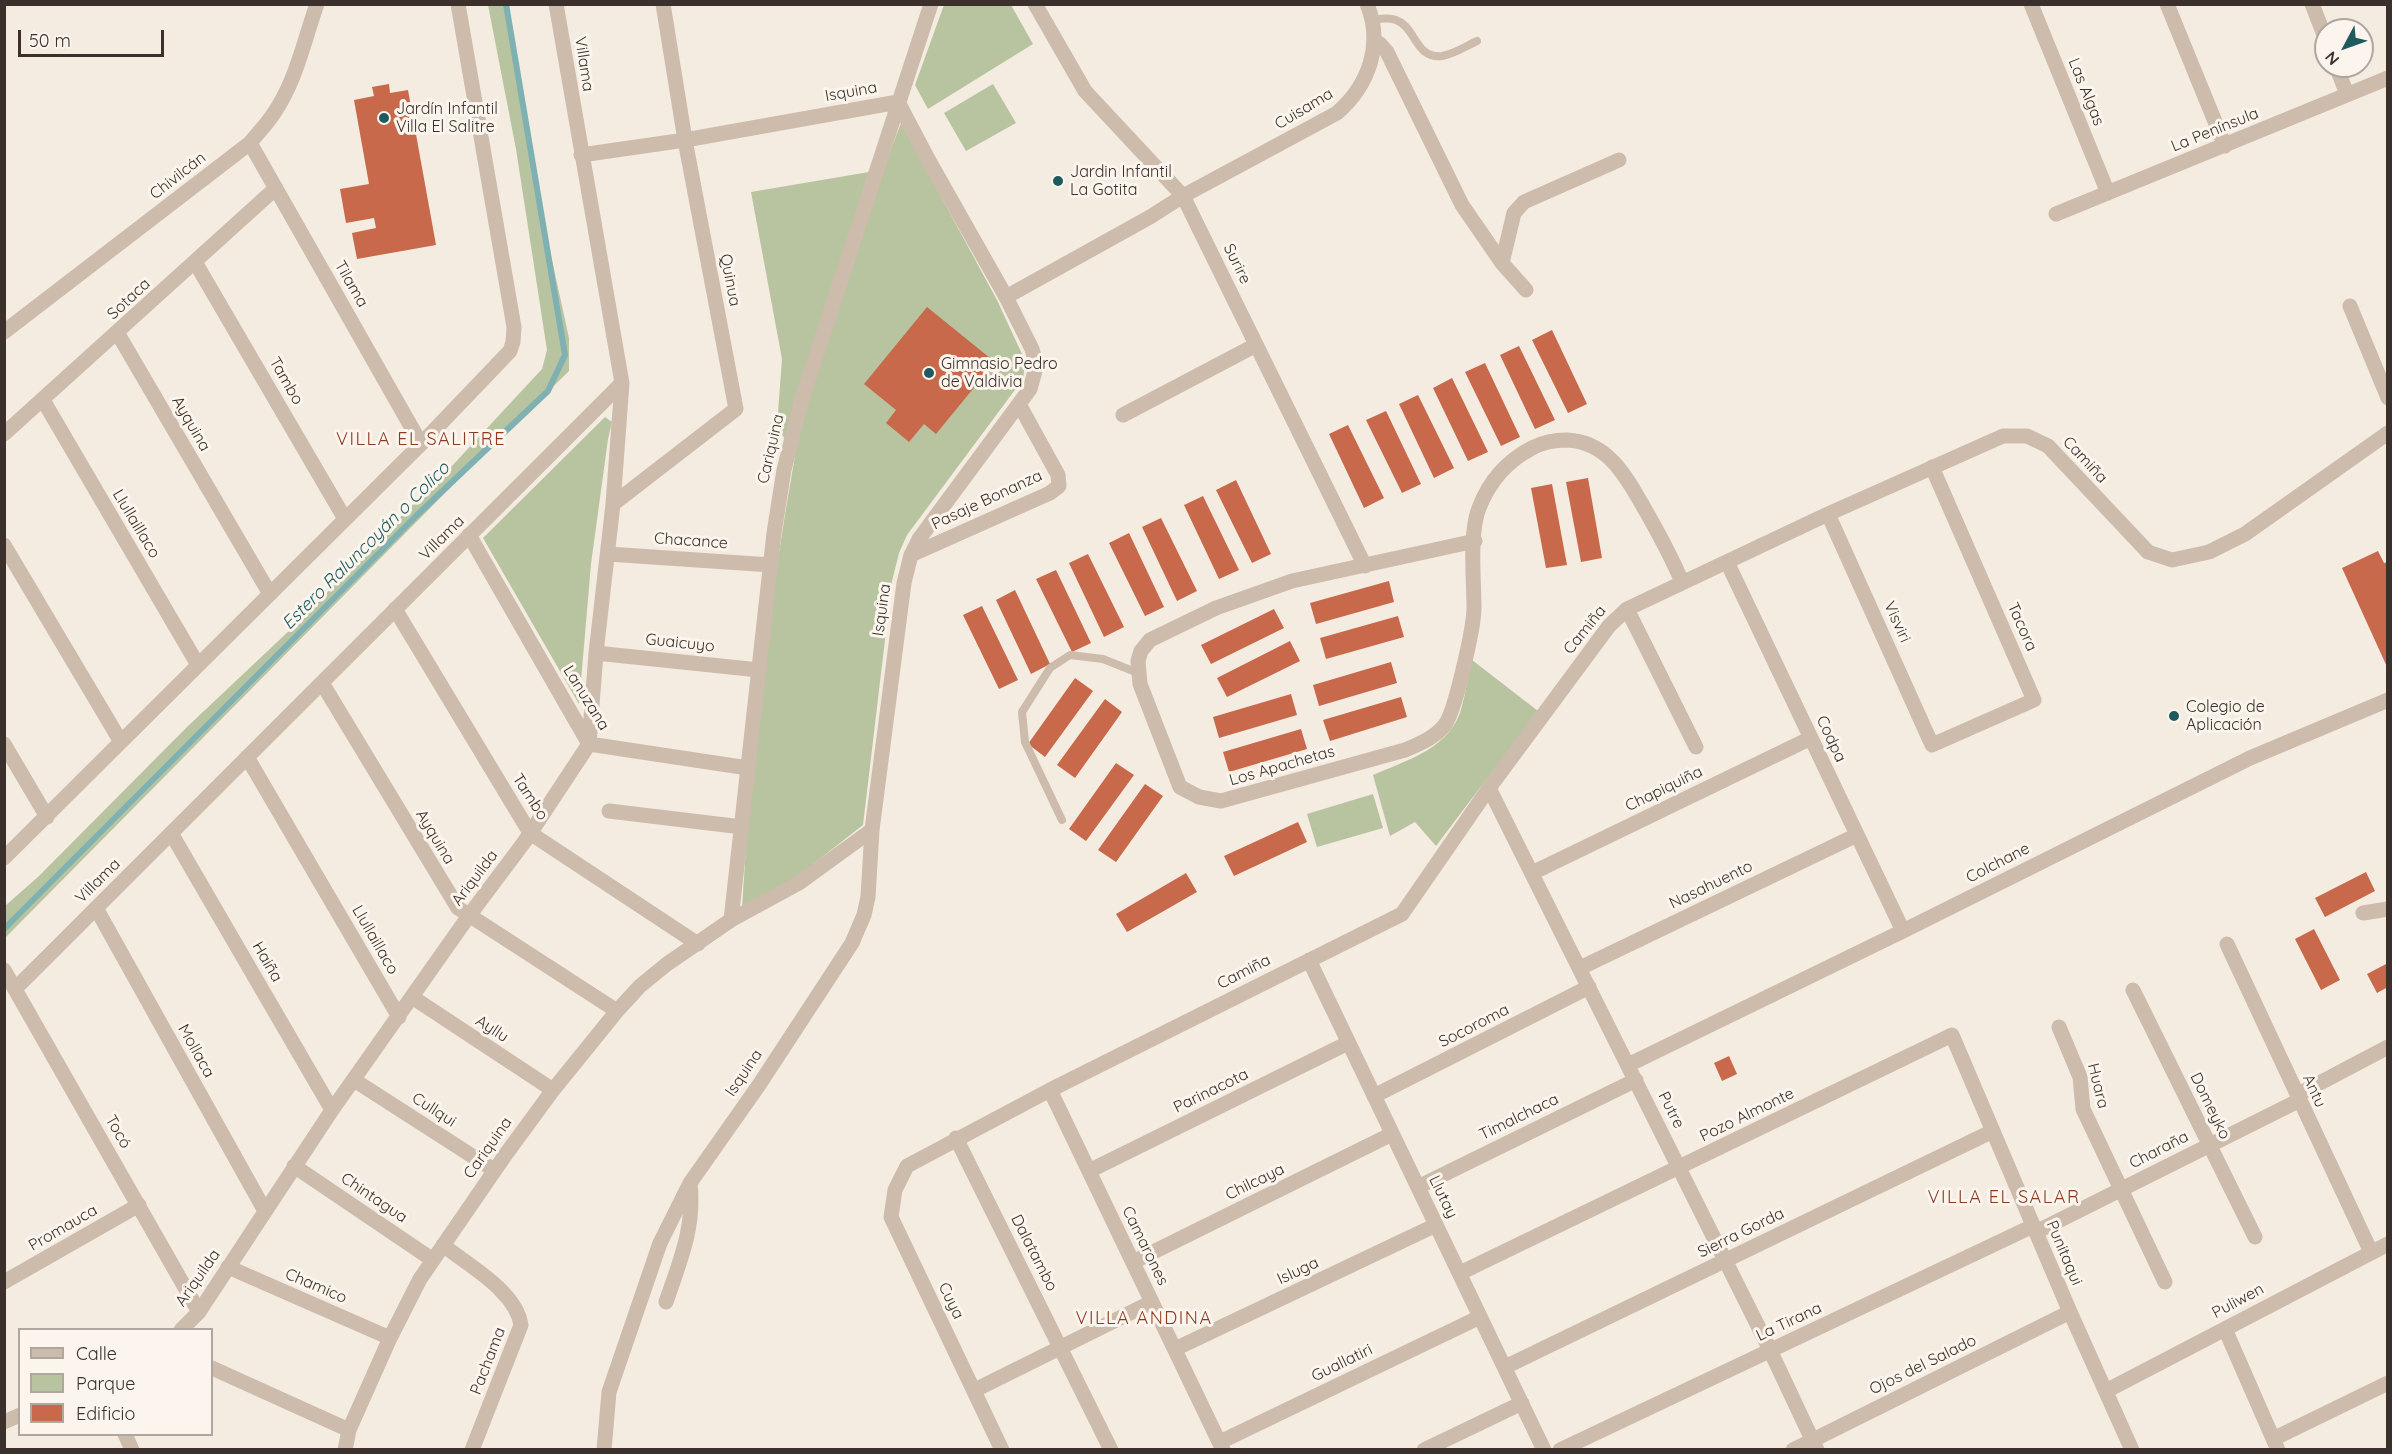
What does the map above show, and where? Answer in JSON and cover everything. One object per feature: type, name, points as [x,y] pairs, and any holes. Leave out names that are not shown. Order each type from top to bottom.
[{"type":"street","name":"Chivilcán","points":[[4,332],[250,143],[274,113],[287,89],[317,4]]},
{"type":"street","points":[[4,858],[421,444],[504,360],[510,351],[514,334],[458,4]]},
{"type":"street","name":"Villama","points":[[15,989],[622,383],[556,4]]},
{"type":"street","name":"Quinua","points":[[613,504],[736,409],[685,140],[663,4]]},
{"type":"street","name":"Cariquina","points":[[731,920],[778,501],[792,436],[898,102],[932,4]]},
{"type":"street","name":"Surire","points":[[1035,4],[1085,91],[1183,196],[1365,566]]},
{"type":"street","name":"Cuisama","points":[[1006,297],[1150,217],[1183,196],[1337,114],[1357,93],[1370,69],[1374,41],[1372,20],[1367,4]]},
{"type":"street","name":"Las Algas","points":[[2031,4],[2108,193]]},
{"type":"street","points":[[2167,4],[2225,146]]},
{"type":"street","points":[[2312,4],[2317,18]]},
{"type":"street","points":[[1374,41],[1387,52],[1462,205],[1502,263],[1526,290]]},
{"type":"street","points":[[2341,78],[2348,94]]},
{"type":"street","name":"La Península","points":[[2056,214],[2388,78]]},
{"type":"street","name":"Isquina","points":[[581,155],[685,140],[898,102],[1006,297],[1032,349],[1035,360],[1033,380],[1019,404],[929,524],[911,555],[903,583],[872,830],[868,897],[864,915],[855,936],[759,1085],[690,1184],[660,1243],[609,1392],[604,1449]]},
{"type":"street","name":"Tilama","points":[[250,143],[421,444]]},
{"type":"street","points":[[1502,263],[1514,213],[1524,202],[1618,160]]},
{"type":"street","name":"Sotaca","points":[[4,434],[118,334],[276,188]]},
{"type":"street","name":"Tambo","points":[[195,262],[345,519]]},
{"type":"street","points":[[2350,306],[2388,398]]},
{"type":"street","name":"Ayquina","points":[[118,334],[270,594]]},
{"type":"street","points":[[1123,415],[1256,345]]},
{"type":"street","points":[[590,744],[596,653],[613,504],[622,383]]},
{"type":"street","name":"Llullaillaco","points":[[43,400],[198,665]]},
{"type":"street","name":"Pasaje Bonanza","points":[[911,555],[1050,493],[1059,486],[1058,475],[1019,404]]},
{"type":"street","name":"Camiña","points":[[907,1166],[1050,1090],[1402,914],[1489,788],[1609,626],[1627,609],[1828,514],[2003,436],[2015,435],[2038,440],[2056,454],[2148,552],[2164,559],[2181,560],[2209,552],[2245,534],[2388,433]]},
{"type":"street","name":"Los Apachetas","points":[[1138,673],[1140,684],[1180,787],[1199,797],[1221,801],[1405,750],[1433,736],[1444,726],[1454,708],[1474,611],[1474,525],[1478,510],[1484,496],[1500,472],[1517,457],[1549,441],[1574,441],[1599,449],[1620,468],[1670,554],[1682,582]]},
{"type":"street","name":"Tacora","points":[[1932,467],[2034,700],[1932,745]]},
{"type":"street","name":"Visviri","points":[[1828,514],[1932,745]]},
{"type":"street","name":"Lanuzana","points":[[470,535],[590,744],[748,768]]},
{"type":"street","points":[[1138,673],[1141,651],[1150,640],[1216,608],[1292,581],[1475,541]]},
{"type":"street","points":[[4,544],[121,742]]},
{"type":"street","name":"Chacance","points":[[608,554],[771,565]]},
{"type":"street","name":"Codpa","points":[[1727,562],[1903,931]]},
{"type":"street","name":"Tambo","points":[[395,609],[530,833],[698,944]]},
{"type":"street","points":[[1627,609],[1696,747]]},
{"type":"street","name":"Guaicuyo","points":[[596,653],[759,670]]},
{"type":"street","name":"Ayquina","points":[[322,682],[458,908],[468,917],[617,1011]]},
{"type":"street","name":"Colchane","points":[[1628,1065],[2250,758],[2388,700]]},
{"type":"street","name":"Chapiquiña","points":[[1532,873],[1811,738]]},
{"type":"street","points":[[4,744],[47,817]]},
{"type":"street","name":"Ariquilda","points":[[182,1328],[199,1312],[332,1110],[530,833],[590,744]]},
{"type":"street","name":"Llullaillaco","points":[[247,757],[399,1017]]},
{"type":"street","name":"Putre","points":[[1489,788],[1815,1444]]},
{"type":"street","points":[[609,812],[742,827]]},
{"type":"street","name":"Cariquina","points":[[345,1449],[349,1430],[390,1338],[420,1279],[494,1170],[553,1090],[617,1011],[640,986],[667,963],[731,920],[799,883],[872,830]]},
{"type":"street","name":"Haiña","points":[[171,833],[332,1110]]},
{"type":"street","name":"Nasahuento","points":[[1580,968],[1857,835]]},
{"type":"street","name":"Mollaca","points":[[96,908],[265,1211]]},
{"type":"street","points":[[2363,913],[2388,909]]},
{"type":"street","name":"Antu","points":[[2227,944],[2371,1252]]},
{"type":"street","name":"Llutay","points":[[1309,960],[1544,1449]]},
{"type":"street","name":"Tocó","points":[[4,969],[199,1312]]},
{"type":"street","name":"Socoroma","points":[[1374,1096],[1589,987]]},
{"type":"street","name":"Domeyko","points":[[2133,990],[2255,1237]]},
{"type":"street","name":"Ayllu","points":[[412,997],[553,1090]]},
{"type":"street","name":"Huara","points":[[2059,1027],[2080,1077],[2083,1109],[2165,1282]]},
{"type":"street","name":"Punitaqui","points":[[1952,1035],[2070,1312],[2132,1449]]},
{"type":"street","name":"Pozo Almonte","points":[[1460,1274],[1952,1035]]},
{"type":"street","name":"Parinacota","points":[[1089,1171],[1348,1043]]},
{"type":"street","name":"Charaña","points":[[2035,1229],[2210,1145],[2388,1047]]},
{"type":"street","name":"Cullqui","points":[[354,1080],[494,1170]]},
{"type":"street","name":"Timalchaca","points":[[1418,1187],[1635,1080]]},
{"type":"street","name":"Camarones","points":[[1050,1090],[1222,1446]]},
{"type":"street","name":"Sierra Gorda","points":[[1504,1367],[1993,1131]]},
{"type":"street","name":"Chilcaya","points":[[1133,1262],[1392,1134]]},
{"type":"street","name":"Dalatambo","points":[[956,1138],[1111,1449]]},
{"type":"street","name":"Chintagua","points":[[294,1166],[433,1260]]},
{"type":"street","name":"Cuya","points":[[907,1166],[895,1190],[891,1217],[1002,1449]]},
{"type":"street","points":[[666,1302],[688,1239],[693,1206],[690,1184]]},
{"type":"street","name":"Promauca","points":[[4,1282],[139,1205]]},
{"type":"street","name":"Isluga","points":[[1175,1349],[1436,1225]]},
{"type":"street","name":"La Tirana","points":[[1560,1449],[2035,1229]]},
{"type":"street","name":"Puliwen","points":[[2106,1390],[2388,1244]]},
{"type":"street","name":"Pachama","points":[[443,1245],[507,1296],[517,1310],[521,1325],[472,1449]]},
{"type":"street","name":"Chamico","points":[[228,1267],[390,1338]]},
{"type":"street","points":[[975,1390],[1152,1302]]},
{"type":"street","name":"Ojos del Salado","points":[[1793,1449],[1815,1444],[2070,1312]]},
{"type":"street","name":"Guallatiri","points":[[1222,1446],[1480,1317]]},
{"type":"street","points":[[2225,1329],[2276,1444],[2388,1383]]},
{"type":"street","points":[[213,1368],[349,1430]]},
{"type":"street","points":[[1424,1449],[1522,1403]]},
{"type":"street","points":[[4,1422],[18,1415]]},
{"type":"lane","points":[[1372,20],[1390,19],[1400,22],[1421,50],[1433,56],[1446,55],[1477,41]]},
{"type":"lane","points":[[1062,820],[1025,742],[1022,712],[1050,668],[1070,655],[1103,659],[1138,673]]},
{"type":"green space","points":[[488,5],[508,5],[548,242],[569,338],[569,371],[448,490],[5,938],[5,906],[39,876],[187,727],[309,612],[372,544],[438,481],[542,369],[547,350],[516,149]]},
{"type":"green space","points":[[944,5],[1011,5],[1033,44],[928,109],[915,85]]},
{"type":"green space","points":[[993,84],[1016,123],[966,151],[944,113]]},
{"type":"green space","points":[[901,123],[997,300],[1025,363],[1023,379],[907,535],[899,553],[892,581],[863,825],[794,879],[742,908],[750,794],[762,681],[795,456],[777,426],[782,359],[751,192],[869,172],[881,176]]},
{"type":"green space","points":[[605,417],[612,422],[591,564],[579,704],[483,538]]},
{"type":"green space","points":[[1472,660],[1538,711],[1436,846],[1415,822],[1390,836],[1373,775],[1427,751],[1449,732],[1462,706]]},
{"type":"green space","points":[[1373,794],[1383,828],[1317,847],[1307,814]]},
{"type":"building","points":[[389,84],[390,93],[408,90],[436,245],[357,259],[352,233],[376,228],[374,218],[346,223],[340,189],[369,184],[354,100],[374,96],[372,87]]},
{"type":"building","name":"Gimnasio Pedro de Valdivia","points":[[927,307],[995,362],[936,434],[924,424],[909,442],[886,423],[896,410],[864,384]]},
{"type":"building","points":[[1552,330],[1587,404],[1568,413],[1532,340]]},
{"type":"building","points":[[1519,346],[1555,420],[1535,429],[1500,355]]},
{"type":"building","points":[[1485,363],[1520,437],[1501,446],[1465,372]]},
{"type":"building","points":[[1452,378],[1488,452],[1468,461],[1433,388]]},
{"type":"building","points":[[1418,395],[1454,468],[1434,478],[1399,404]]},
{"type":"building","points":[[1386,411],[1421,484],[1402,493],[1366,420]]},
{"type":"building","points":[[1348,425],[1384,498],[1364,508],[1329,434]]},
{"type":"building","points":[[1588,478],[1602,558],[1581,562],[1566,482]]},
{"type":"building","points":[[1236,480],[1271,554],[1252,563],[1216,490]]},
{"type":"building","points":[[1552,484],[1567,565],[1546,568],[1531,488]]},
{"type":"building","points":[[1203,496],[1239,570],[1219,579],[1184,505]]},
{"type":"building","points":[[1161,518],[1197,591],[1177,601],[1142,527]]},
{"type":"building","points":[[1129,533],[1164,607],[1145,616],[1109,543]]},
{"type":"building","points":[[2378,551],[2384,563],[2388,562],[2388,669],[2342,568]]},
{"type":"building","points":[[1088,554],[1124,627],[1104,637],[1069,563]]},
{"type":"building","points":[[1056,570],[1091,643],[1072,652],[1036,579]]},
{"type":"building","points":[[1389,581],[1394,602],[1316,624],[1310,603]]},
{"type":"building","points":[[1015,590],[1050,664],[1031,674],[996,600]]},
{"type":"building","points":[[982,606],[1018,680],[999,689],[963,615]]},
{"type":"building","points":[[1274,609],[1284,628],[1211,664],[1201,645]]},
{"type":"building","points":[[1398,616],[1404,637],[1326,659],[1320,638]]},
{"type":"building","points":[[1290,641],[1300,661],[1227,697],[1217,678]]},
{"type":"building","points":[[1391,662],[1397,683],[1319,706],[1313,685]]},
{"type":"building","points":[[1075,678],[1093,691],[1045,757],[1028,744]]},
{"type":"building","points":[[1291,694],[1297,715],[1219,738],[1213,717]]},
{"type":"building","points":[[1401,697],[1407,717],[1330,741],[1323,720]]},
{"type":"building","points":[[1105,699],[1122,712],[1075,778],[1057,765]]},
{"type":"building","points":[[1301,729],[1307,749],[1229,772],[1223,752]]},
{"type":"building","points":[[1116,763],[1134,775],[1086,841],[1069,829]]},
{"type":"building","points":[[1145,784],[1163,796],[1116,862],[1098,850]]},
{"type":"building","points":[[1298,822],[1307,842],[1234,876],[1224,856]]},
{"type":"building","points":[[2366,872],[2375,891],[2325,917],[2315,898]]},
{"type":"building","points":[[1186,873],[1197,892],[1127,932],[1116,914]]},
{"type":"building","points":[[2314,929],[2340,980],[2321,990],[2295,939]]},
{"type":"building","points":[[2388,963],[2388,987],[2377,993],[2367,974]]},
{"type":"building","points":[[1729,1056],[1737,1074],[1722,1081],[1714,1063]]},
{"type":"waterway","name":"Estero Raluncoyán o Colico","points":[[4,929],[416,516],[548,391],[565,355],[506,4]]},
{"type":"place","name":"Jardín Infantil Villa El Salitre","points":[[384,118]]},
{"type":"place","name":"Jardin Infantil La Gotita","points":[[1058,181]]},
{"type":"place","name":"Gimnasio Pedro de Valdivia","points":[[929,373]]},
{"type":"place","name":"Colegio de Aplicación","points":[[2174,716]]},
{"type":"district","name":"VILLA EL SALITRE","points":[[421,440]]},
{"type":"district","name":"VILLA EL SALAR","points":[[2004,1198]]},
{"type":"district","name":"VILLA ANDINA","points":[[1144,1319]]}]
